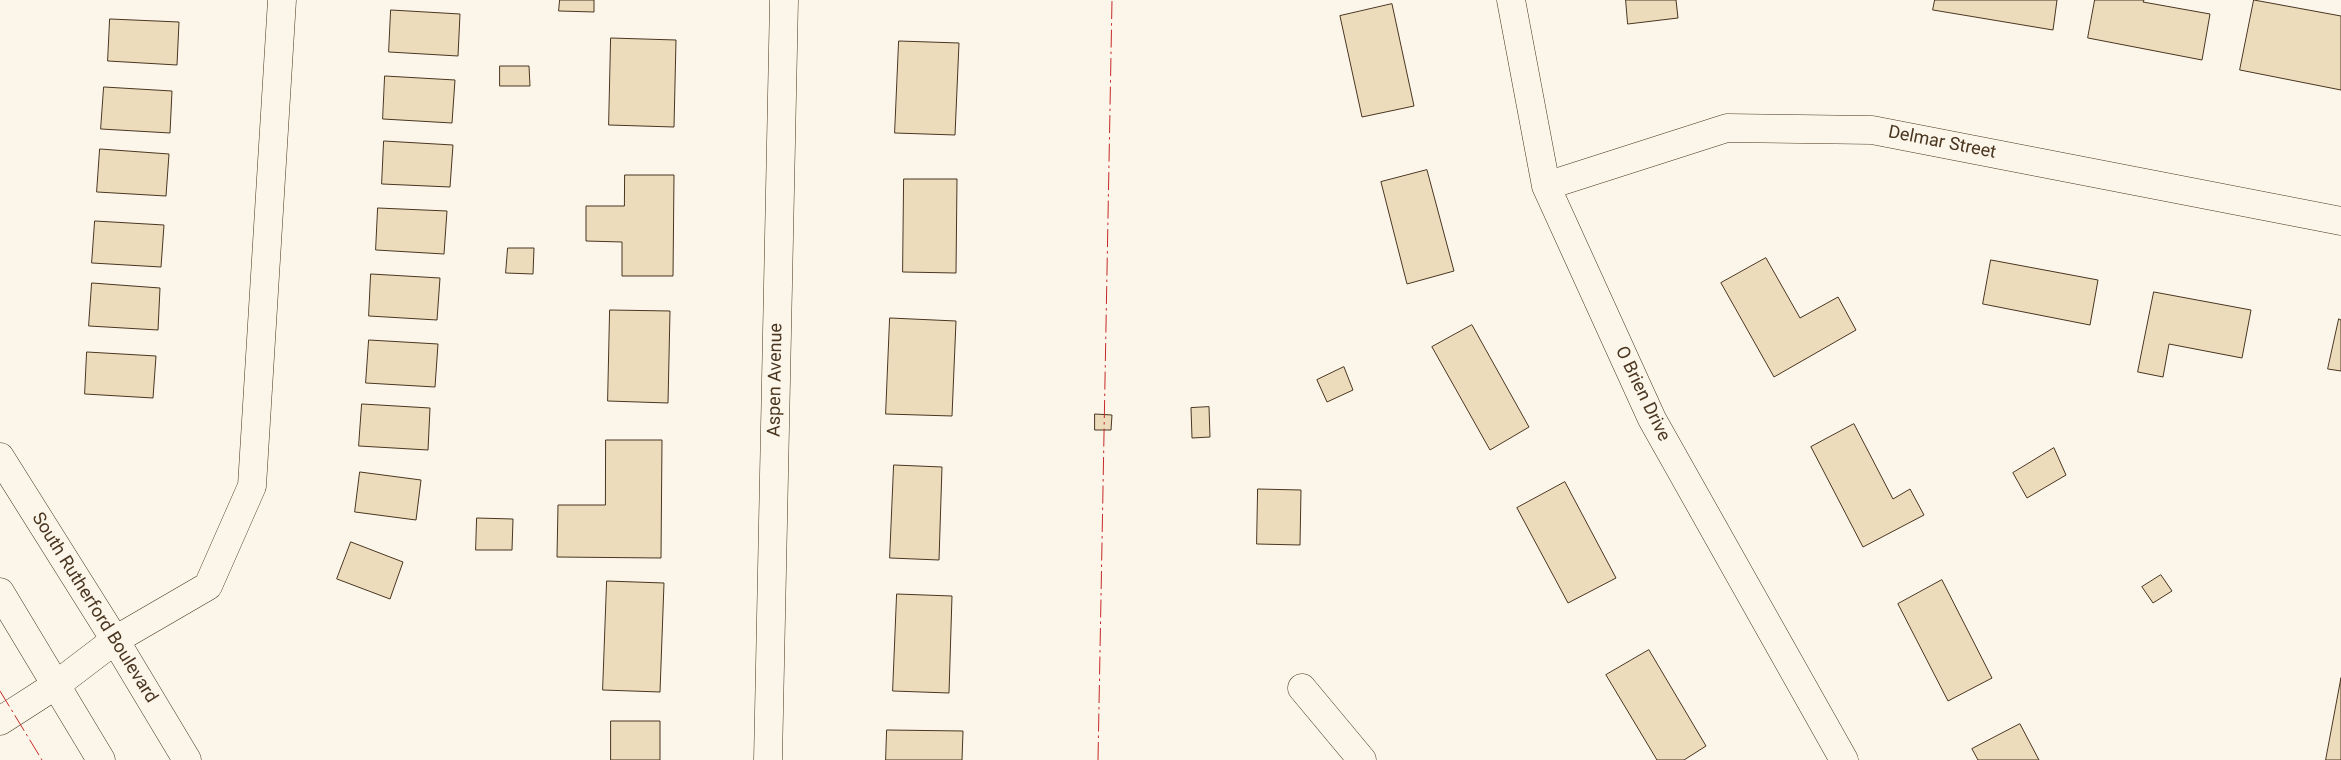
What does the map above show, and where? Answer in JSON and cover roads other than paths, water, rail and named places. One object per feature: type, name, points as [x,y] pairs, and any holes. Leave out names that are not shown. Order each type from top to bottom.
[{"type":"main road","points":[[0,721],[56,685],[115,640],[208,586],[252,486],[282,0]]},
{"type":"main road","name":"Aspen Avenue","points":[[768,760],[784,0]]},
{"type":"main road","name":"O Brien Drive","points":[[1510,0],[1546,186],[1652,419],[1844,760]]},
{"type":"main road","name":"Delmar Street","points":[[1546,186],[1727,128],[1872,130],[2341,221]]},
{"type":"main road","name":"South Rutherford Boulevard","points":[[0,457],[115,640],[186,760]]},
{"type":"main road","points":[[0,592],[101,760]]},
{"type":"main road","points":[[1302,688],[1362,760]]}]
